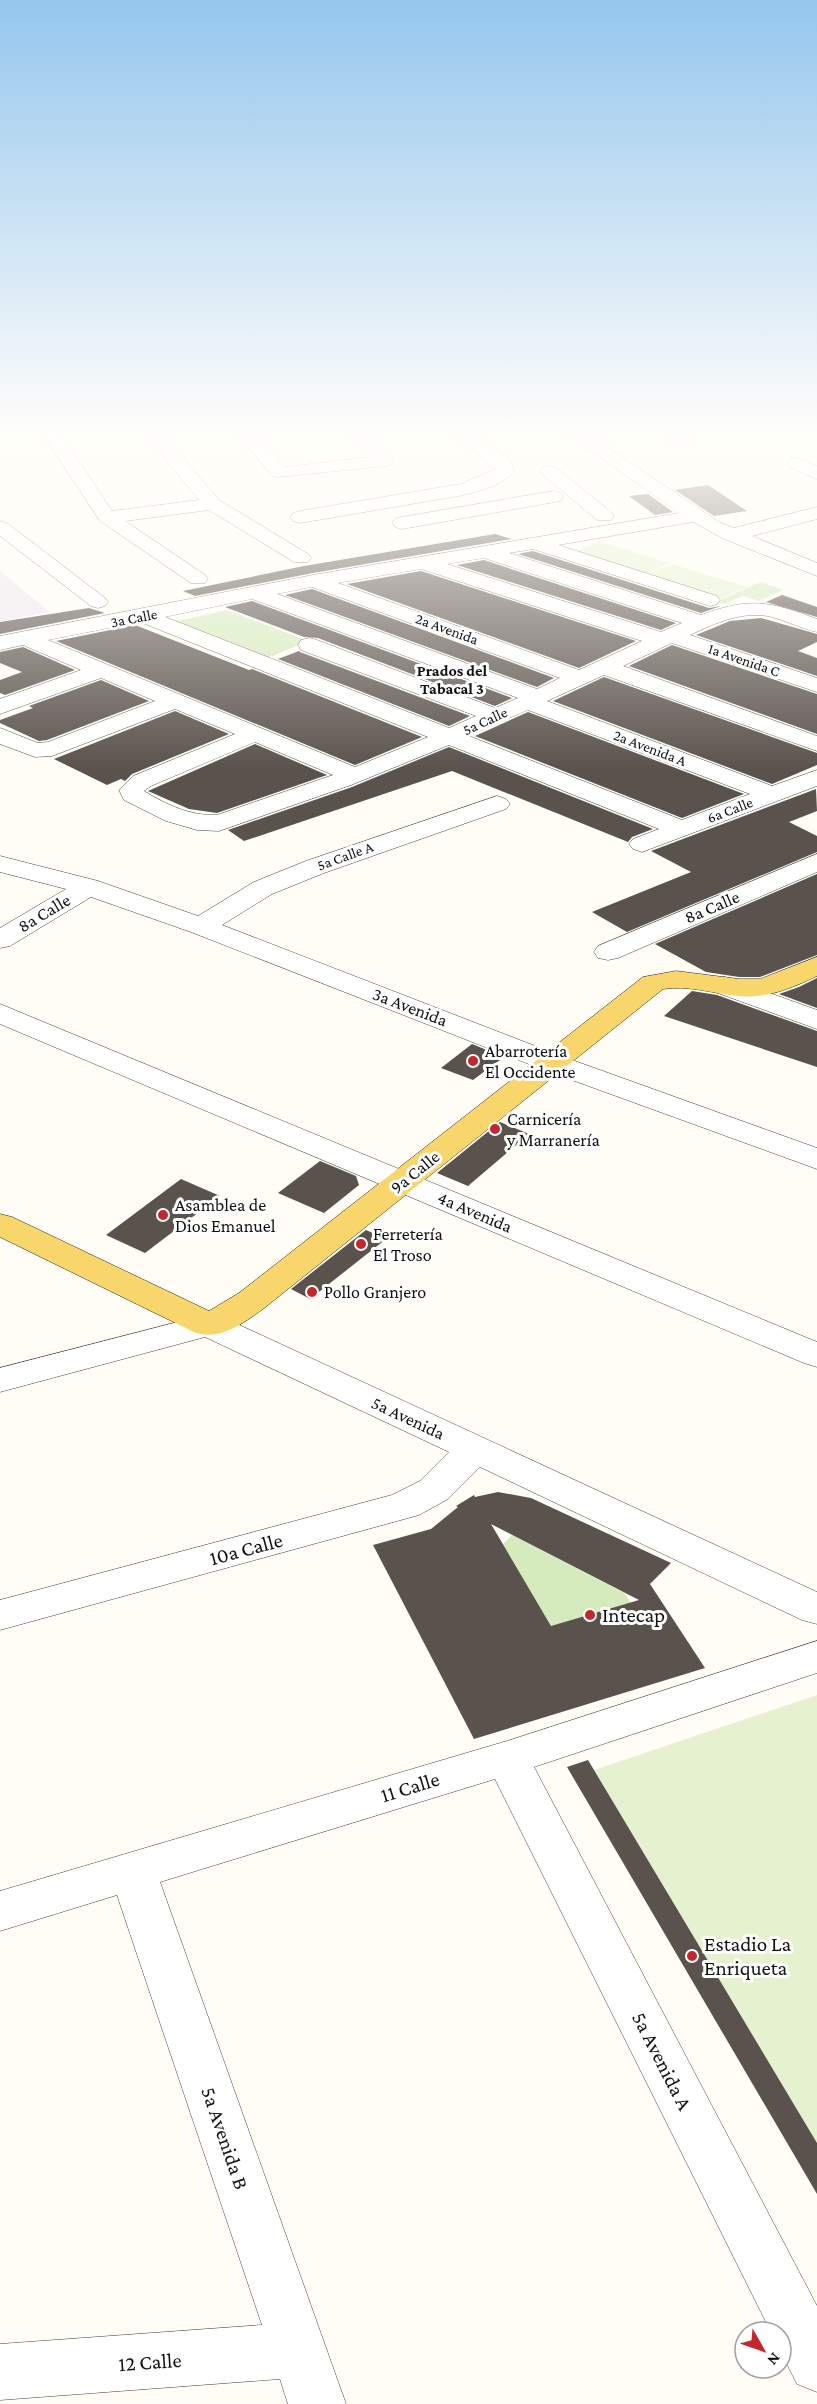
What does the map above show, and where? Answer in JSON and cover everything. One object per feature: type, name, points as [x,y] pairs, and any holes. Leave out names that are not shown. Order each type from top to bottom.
[{"type":"main road","name":"9a Calle","points":[[210,1325],[252,1301],[550,1062],[656,981],[672,979],[751,988],[765,986],[817,965]]},
{"type":"main road","name":"5a Avenida","points":[[0,1224],[210,1325]]},
{"type":"street","points":[[24,545],[98,602]]},
{"type":"street","points":[[148,545],[198,579]]},
{"type":"street","points":[[280,545],[301,558]]},
{"type":"street","name":"3a Calle","points":[[0,643],[313,581],[528,545]]},
{"type":"street","points":[[540,545],[710,600]]},
{"type":"street","points":[[756,545],[817,570]]},
{"type":"street","points":[[483,552],[701,622]]},
{"type":"street","name":"1a Avenida C","points":[[422,562],[817,685]]},
{"type":"street","name":"2a Avenida","points":[[313,581],[580,678]]},
{"type":"street","name":"2a Avenida A","points":[[254,593],[772,794]]},
{"type":"street","name":"5a Calle","points":[[255,734],[142,782],[131,790],[139,798],[187,821],[209,824],[231,819],[354,775],[450,737],[701,622],[734,610],[756,608],[776,612],[817,626]]},
{"type":"street","points":[[145,616],[682,829]]},
{"type":"street","points":[[27,639],[354,775]]},
{"type":"street","points":[[309,645],[496,716]]},
{"type":"street","points":[[603,667],[817,744]]},
{"type":"street","points":[[0,707],[101,670]]},
{"type":"street","points":[[0,735],[35,750],[52,749],[175,701]]},
{"type":"street","name":"6a Calle","points":[[642,844],[817,777]]},
{"type":"street","name":"5a Calle A","points":[[201,926],[263,888],[315,867],[497,804]]},
{"type":"street","name":"8a Calle","points":[[608,952],[817,862]]},
{"type":"street","name":"3a Avenida","points":[[0,864],[89,887],[201,926],[550,1062],[817,1159]]},
{"type":"street","name":"8a Calle","points":[[0,940],[89,887]]},
{"type":"street","points":[[724,986],[817,1020]]},
{"type":"street","name":"4a Avenida","points":[[0,1013],[817,1355]]},
{"type":"street","name":"9a Calle","points":[[0,1380],[210,1325]]},
{"type":"street","name":"5a Avenida","points":[[210,1325],[817,1609]]},
{"type":"street","name":"10a Calle","points":[[0,1615],[405,1505],[434,1490],[474,1450]]},
{"type":"street","name":"11 Calle","points":[[0,1911],[507,1758],[817,1657]]},
{"type":"street","name":"5a Avenida A","points":[[507,1758],[817,2364]]},
{"type":"street","name":"5a Avenida B","points":[[133,1872],[317,2404]]},
{"type":"street","name":"12 Calle","points":[[0,2372],[300,2350]]},
{"type":"shaded area","points":[[0,571],[50,612],[0,621]]},
{"type":"green space","points":[[589,545],[613,545],[670,563],[641,576],[569,553]]},
{"type":"green space","points":[[672,564],[747,587],[718,600],[643,576]]},
{"type":"green space","points":[[760,582],[784,590],[759,601],[743,596],[724,604],[716,602]]},
{"type":"green space","points":[[227,610],[308,641],[263,660],[172,622]]},
{"type":"green space","points":[[512,1535],[624,1593],[631,1603],[551,1626],[517,1569],[495,1575],[490,1557]]},
{"type":"green space","points":[[817,1695],[817,2143],[594,1770]]},
{"type":"building","points":[[428,545],[476,545],[195,596],[183,591],[304,566]]},
{"type":"building","points":[[533,551],[709,608],[721,606],[701,613],[518,554]]},
{"type":"building","points":[[484,560],[676,623],[661,630],[457,565]]},
{"type":"building","points":[[421,571],[636,641],[579,668],[347,584]]},
{"type":"building","points":[[312,589],[554,678],[537,687],[285,595]]},
{"type":"building","points":[[782,595],[817,607],[817,617],[766,602]]},
{"type":"building","points":[[252,601],[512,698],[495,706],[318,638],[304,637],[225,607]]},
{"type":"building","points":[[89,608],[105,613],[0,634],[0,622]]},
{"type":"building","points":[[761,618],[817,634],[817,642],[798,651],[817,658],[817,676],[696,635],[730,621]]},
{"type":"building","points":[[135,625],[422,737],[355,765],[56,641]]},
{"type":"building","points":[[672,645],[817,694],[817,734],[629,666]]},
{"type":"building","points":[[23,647],[75,670],[5,695],[0,693],[0,680],[22,672],[0,663],[0,652]]},
{"type":"building","points":[[299,651],[470,716],[449,726],[278,659]]},
{"type":"building","points":[[604,677],[817,753],[817,765],[772,784],[553,701]]},
{"type":"building","points":[[101,680],[149,701],[47,740],[39,741],[0,723],[0,720],[33,708],[29,706]]},
{"type":"building","points":[[175,711],[229,734],[132,774],[125,781],[121,779],[107,785],[54,759]]},
{"type":"building","points":[[528,712],[744,794],[682,818],[475,736]]},
{"type":"building","points":[[255,744],[327,775],[217,813],[189,809],[148,791]]},
{"type":"building","points":[[449,747],[653,829],[632,837],[628,842],[452,771],[244,841],[228,830],[352,787]]},
{"type":"building","points":[[816,789],[817,811],[789,822],[817,836],[817,852],[627,932],[592,912],[691,872],[651,851]]},
{"type":"building","points":[[817,874],[817,955],[760,977],[739,977],[706,972],[655,944]]},
{"type":"building","points":[[817,978],[817,1008],[779,994],[799,987]]},
{"type":"building","points":[[692,991],[717,995],[817,1031],[817,1067],[664,1016]]},
{"type":"building","name":"Abarrotería El Occidente","points":[[472,1044],[504,1057],[473,1080],[441,1068]]},
{"type":"building","points":[[500,1122],[529,1134],[468,1186],[437,1173]]},
{"type":"building","points":[[320,1161],[356,1176],[359,1185],[324,1213],[278,1193]]},
{"type":"building","name":"Asamblea de Dios Emanuel","points":[[181,1179],[220,1196],[145,1253],[106,1235]]},
{"type":"building","points":[[366,1230],[386,1239],[310,1299],[291,1289]]},
{"type":"building","name":"Intecap","points":[[498,1492],[531,1498],[671,1563],[650,1584],[705,1668],[474,1739],[373,1545],[431,1529],[458,1507],[456,1506],[474,1495],[475,1497]],"holes":[[[491,1524],[639,1600],[551,1626]]]},
{"type":"building","name":"Estadio La Enriqueta","points":[[588,1760],[817,2143],[817,2194],[567,1767]]},
{"type":"place","name":"Abarrotería El Occidente","points":[[473,1061]]},
{"type":"place","name":"Carnicería y Marranería","points":[[495,1129]]},
{"type":"place","name":"Asamblea de Dios Emanuel","points":[[163,1215]]},
{"type":"place","name":"Ferretería El Troso","points":[[361,1244]]},
{"type":"place","name":"Pollo Granjero","points":[[312,1292]]},
{"type":"place","name":"Intecap","points":[[590,1615]]},
{"type":"place","name":"Estadio La Enriqueta","points":[[692,1956]]},
{"type":"district","name":"Prados del Tabacal 3","points":[[452,679]]}]
